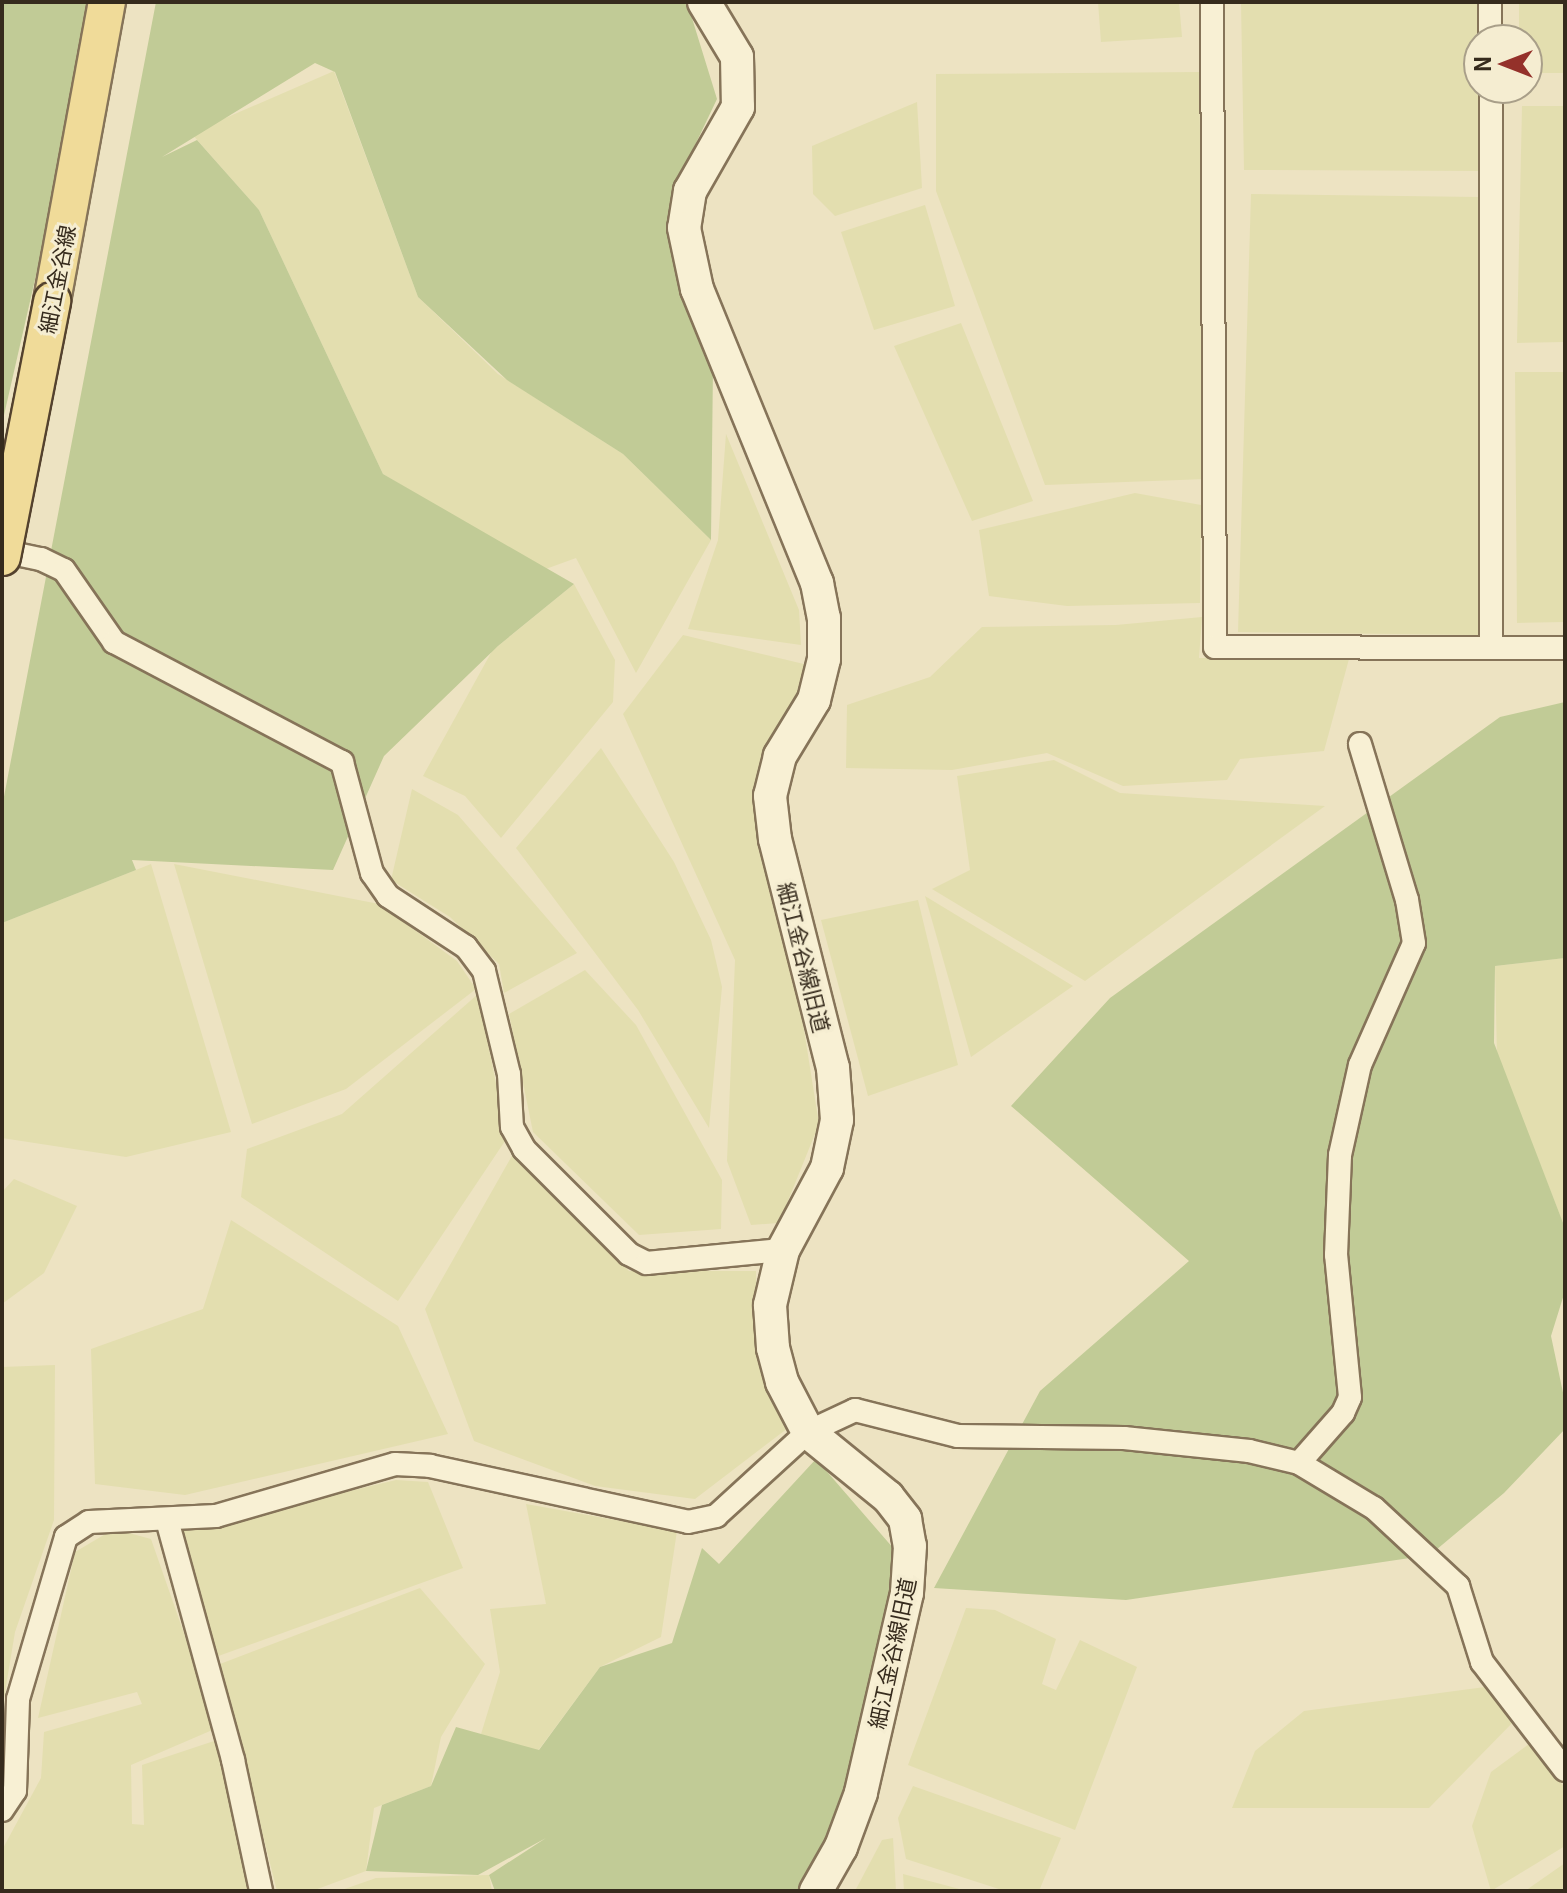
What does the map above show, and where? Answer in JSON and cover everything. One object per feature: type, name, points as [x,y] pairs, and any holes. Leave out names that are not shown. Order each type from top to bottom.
[{"type":"main road","name":"細江金谷線","points":[[2,554],[107,2]]},
{"type":"street","name":"細江金谷線旧道","points":[[704,2],[737,57],[738,107],[690,191],[684,228],[697,289],[817,583],[824,618],[824,659],[814,700],[780,756],[770,796],[775,839],[833,1068],[837,1120],[827,1168],[783,1250],[770,1305],[773,1348],[782,1382],[808,1432],[888,1497],[905,1519],[910,1546],[907,1593],[861,1793],[841,1847],[816,1891]]},
{"type":"street","points":[[1212,2],[1215,647],[1565,648]]},
{"type":"street","points":[[1490,2],[1490,24]]},
{"type":"street","points":[[1491,104],[1491,647]]},
{"type":"street","points":[[2,554],[41,559],[64,570],[114,642],[342,762],[372,873],[388,896],[466,947],[484,971],[509,1074],[512,1127],[524,1149],[629,1254],[647,1263],[783,1250]]},
{"type":"street","points":[[1299,1463],[1343,1413],[1350,1397],[1336,1255],[1340,1155],[1360,1065],[1414,943],[1407,900],[1360,744]]},
{"type":"street","points":[[2,1810],[15,1791],[18,1699],[66,1537],[89,1522],[216,1516],[395,1464],[430,1466],[688,1522],[716,1516],[808,1432],[855,1410],[958,1436],[1124,1438],[1249,1451],[1299,1463],[1374,1508],[1458,1586],[1482,1662],[1565,1770]]},
{"type":"street","points":[[167,1520],[233,1760],[261,1891]]},
{"type":"shaded area","points":[[1098,2],[1179,2],[1182,37],[1101,42]]},
{"type":"shaded area","points":[[1241,2],[1482,2],[1482,24],[1463,24],[1463,104],[1482,104],[1482,171],[1244,170]]},
{"type":"shaded area","points":[[1519,2],[1565,2],[1565,73],[1543,73],[1543,24],[1519,24]]},
{"type":"shaded area","points":[[334,71],[418,297],[498,374],[623,454],[711,540],[636,673],[576,558],[543,570],[383,474],[259,210],[191,133]]},
{"type":"shaded area","points":[[1199,72],[1206,479],[1045,485],[936,191],[936,74]]},
{"type":"shaded area","points":[[917,102],[922,188],[835,216],[813,194],[812,146]]},
{"type":"shaded area","points":[[1522,106],[1565,106],[1565,342],[1517,343]]},
{"type":"shaded area","points":[[1251,194],[1478,197],[1478,635],[1238,632]]},
{"type":"shaded area","points":[[925,205],[955,306],[874,330],[841,232]]},
{"type":"shaded area","points":[[961,323],[1033,501],[972,521],[894,346]]},
{"type":"shaded area","points":[[1515,372],[1565,372],[1565,622],[1517,623]]},
{"type":"shaded area","points":[[726,434],[799,610],[801,645],[688,629],[718,540]]},
{"type":"shaded area","points":[[1135,493],[1201,505],[1200,603],[1067,606],[989,596],[979,530]]},
{"type":"shaded area","points":[[574,584],[615,660],[613,702],[501,838],[465,796],[423,776],[492,651]]},
{"type":"shaded area","points":[[1202,617],[1199,658],[1349,659],[1324,751],[1240,759],[1227,780],[1123,786],[1047,753],[952,770],[846,768],[847,705],[930,677],[982,627],[1116,625]]},
{"type":"shaded area","points":[[683,635],[808,665],[797,705],[769,753],[756,821],[794,967],[819,1124],[779,1223],[751,1225],[727,1161],[735,960],[623,714]]},
{"type":"shaded area","points":[[601,748],[674,862],[711,940],[722,987],[709,1128],[638,1010],[516,848]]},
{"type":"shaded area","points":[[1054,760],[1120,793],[1325,806],[1085,981],[932,889],[970,870],[957,776]]},
{"type":"shaded area","points":[[412,789],[458,815],[577,953],[504,993],[499,964],[450,917],[391,880]]},
{"type":"shaded area","points":[[151,864],[231,1132],[126,1157],[2,1138],[2,923]]},
{"type":"shaded area","points":[[174,864],[379,904],[457,961],[476,989],[346,1089],[252,1124]]},
{"type":"shaded area","points":[[925,896],[1073,986],[971,1057]]},
{"type":"shaded area","points":[[918,900],[958,1065],[868,1096],[821,920]]},
{"type":"shaded area","points":[[1565,958],[1565,1228],[1497,1055],[1495,966]]},
{"type":"shaded area","points":[[585,970],[636,1025],[722,1180],[721,1229],[639,1235],[533,1132],[509,1014]]},
{"type":"shaded area","points":[[478,994],[507,1138],[398,1301],[241,1197],[247,1149],[342,1114]]},
{"type":"shaded area","points":[[513,1154],[629,1271],[756,1271],[758,1353],[788,1428],[695,1499],[595,1486],[474,1441],[425,1309]]},
{"type":"shaded area","points":[[14,1179],[77,1206],[44,1273],[2,1304],[2,1192]]},
{"type":"shaded area","points":[[231,1220],[398,1326],[448,1434],[185,1495],[95,1484],[91,1349],[203,1309]]},
{"type":"shaded area","points":[[55,1365],[54,1520],[15,1632],[2,1710],[2,1367]]},
{"type":"shaded area","points":[[396,1480],[428,1482],[463,1568],[210,1659],[181,1531]]},
{"type":"shaded area","points":[[526,1504],[677,1531],[661,1637],[600,1667],[534,1756],[481,1734],[500,1672],[490,1609],[546,1604]]},
{"type":"shaded area","points":[[114,1529],[151,1539],[217,1728],[131,1765],[132,1824],[144,1825],[142,1765],[226,1737],[250,1891],[2,1891],[2,1850],[41,1778],[44,1732],[142,1704],[137,1692],[38,1718],[75,1552]]},
{"type":"shaded area","points":[[420,1588],[485,1664],[441,1737],[431,1786],[374,1808],[366,1871],[312,1891],[277,1891],[220,1664]]},
{"type":"shaded area","points":[[966,1608],[995,1610],[1056,1639],[1042,1684],[1056,1690],[1080,1640],[1137,1667],[1075,1830],[908,1765]]},
{"type":"shaded area","points":[[1485,1687],[1520,1715],[1429,1808],[1232,1808],[1255,1751],[1304,1711]]},
{"type":"shaded area","points":[[1529,1744],[1565,1788],[1565,1846],[1491,1891],[1472,1826],[1491,1772]]},
{"type":"shaded area","points":[[913,1786],[1061,1838],[1039,1891],[1005,1891],[906,1859],[898,1818]]},
{"type":"shaded area","points":[[893,1838],[896,1891],[855,1891],[882,1840]]},
{"type":"shaded area","points":[[1565,1863],[1565,1891],[1525,1891]]},
{"type":"shaded area","points":[[903,1874],[967,1891],[904,1891]]},
{"type":"shaded area","points":[[489,1875],[492,1891],[339,1891],[376,1878]]},
{"type":"green space","points":[[2,2],[87,2],[55,192],[2,424]]},
{"type":"green space","points":[[156,2],[687,2],[717,99],[676,185],[668,232],[713,366],[711,540],[623,454],[507,380],[418,297],[335,72],[315,63],[162,157],[197,140],[259,210],[383,474],[574,584],[498,646],[384,756],[333,870],[132,860],[136,870],[2,923],[2,807]]},
{"type":"green space","points":[[1565,702],[1565,958],[1495,966],[1494,1043],[1565,1228],[1565,1291],[1551,1336],[1565,1402],[1565,1429],[1504,1493],[1430,1555],[1126,1600],[934,1588],[1040,1391],[1189,1261],[1011,1106],[1110,998],[1500,717]]},
{"type":"green space","points":[[816,1459],[894,1549],[892,1623],[843,1793],[804,1891],[495,1891],[489,1875],[546,1838],[478,1875],[366,1871],[382,1805],[431,1786],[456,1727],[539,1750],[600,1667],[672,1643],[702,1548],[719,1564]]}]
